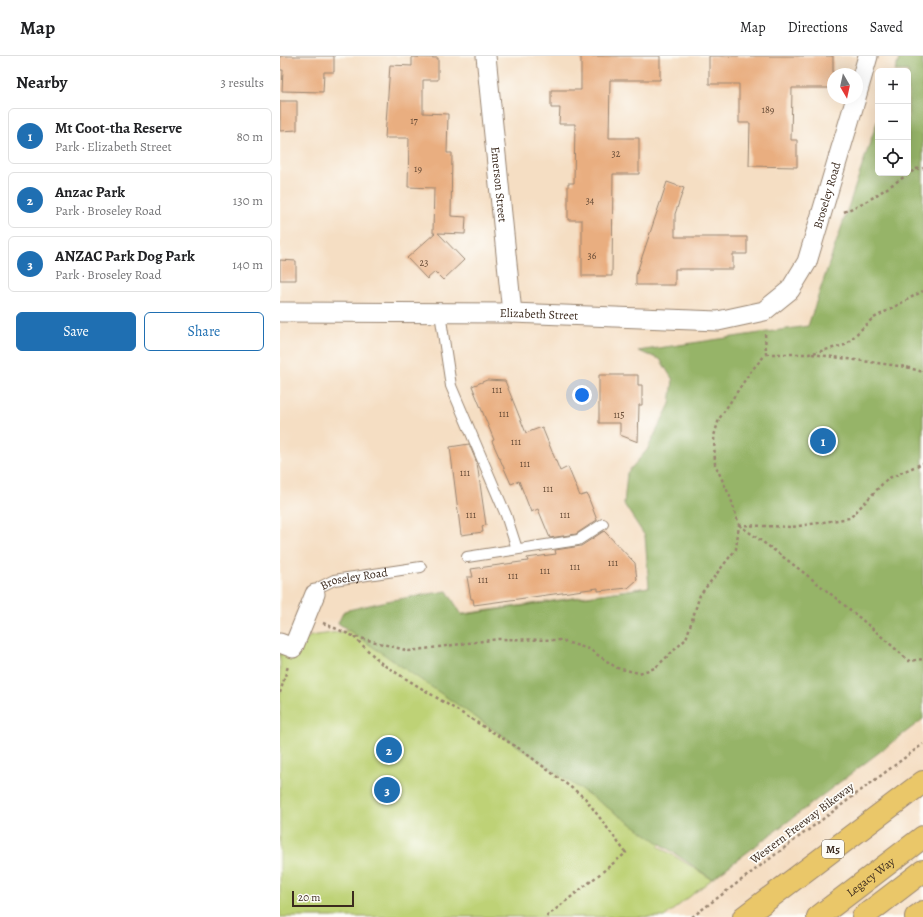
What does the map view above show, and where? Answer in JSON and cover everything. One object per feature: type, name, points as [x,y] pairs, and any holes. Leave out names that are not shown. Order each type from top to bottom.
[{"type":"highway","name":"M5","points":[[744,917],[923,782]]},
{"type":"highway","name":"Legacy Way","points":[[818,917],[923,838]]},
{"type":"highway","points":[[863,917],[923,871]]},
{"type":"highway","points":[[916,917],[923,912]]},
{"type":"street","name":"Emerson Street","points":[[486,56],[512,313]]},
{"type":"street","points":[[863,73],[868,56]]},
{"type":"street","name":"Broseley Road","points":[[790,290],[807,262],[854,104]]},
{"type":"street","name":"Elizabeth Street","points":[[280,312],[512,313],[718,321],[764,311],[790,290]]},
{"type":"street","name":"Broseley Road","points":[[287,646],[306,616],[315,594]]},
{"type":"lane","points":[[440,313],[451,386],[500,500],[517,549]]},
{"type":"lane","points":[[467,557],[578,540],[603,524]]},
{"type":"lane","name":"Broseley Road","points":[[315,594],[320,587],[334,580],[422,567]]},
{"type":"path","points":[[819,223],[869,200],[916,169],[923,168]]},
{"type":"path","points":[[809,354],[845,345],[872,319],[923,291]]},
{"type":"path","points":[[306,616],[353,636],[409,651],[498,639],[559,640],[589,648],[617,668],[639,673],[655,668],[686,639],[700,595],[736,549],[739,525],[731,499],[715,464],[714,436],[719,419],[751,371],[766,354],[764,311]]},
{"type":"path","points":[[766,354],[809,354],[906,367],[923,372]]},
{"type":"path","points":[[739,525],[792,527],[850,518],[887,479],[923,463]]},
{"type":"path","points":[[739,525],[795,565],[873,629],[909,661],[923,659]]},
{"type":"path","points":[[353,636],[382,664],[520,749],[585,798],[626,852],[546,917]]},
{"type":"path","points":[[280,692],[287,646]]},
{"type":"path","name":"Western Freeway Bikeway","points":[[692,917],[923,744]]},
{"type":"green space","points":[[900,56],[923,56],[923,719],[712,879],[338,623],[344,611],[387,601],[447,591],[462,615],[649,587],[645,536],[624,504],[627,473],[647,450],[670,404],[673,380],[660,359],[638,351],[808,326],[875,128],[875,176],[911,176],[911,68],[896,68]]},
{"type":"green space","points":[[907,176],[908,176],[923,645],[658,846],[712,879],[664,917],[280,917],[280,654],[311,636],[649,587],[860,288]]},
{"type":"building","points":[[280,56],[334,56],[334,72],[324,72],[323,92],[282,91],[283,70],[280,70]]},
{"type":"building","points":[[581,56],[660,56],[660,80],[610,80],[609,138],[639,138],[639,174],[613,174],[612,276],[582,276],[582,220],[568,220],[568,183],[574,183],[575,124],[559,124],[560,108],[551,108],[551,90],[581,90]]},
{"type":"building","points":[[709,56],[833,56],[833,68],[827,68],[827,88],[792,88],[791,140],[797,140],[797,167],[749,166],[750,123],[739,123],[739,84],[709,84]]},
{"type":"building","points":[[412,57],[438,58],[438,80],[423,80],[423,113],[448,114],[447,153],[452,153],[451,216],[466,217],[465,234],[438,233],[464,260],[443,280],[435,272],[427,279],[407,258],[435,233],[433,233],[434,188],[408,187],[409,138],[385,138],[390,65],[412,66]]},
{"type":"building","points":[[280,101],[297,101],[297,130],[280,131]]},
{"type":"building","points":[[667,182],[684,188],[675,214],[675,237],[747,237],[747,254],[733,254],[733,269],[675,269],[675,285],[636,285],[636,275]]},
{"type":"building","points":[[280,260],[296,261],[296,280],[280,280]]},
{"type":"building","points":[[599,375],[638,375],[638,385],[642,385],[642,405],[639,405],[638,442],[620,435],[620,423],[599,423]]},
{"type":"building","points":[[487,380],[505,381],[526,433],[542,427],[560,471],[568,467],[580,496],[587,494],[597,520],[576,534],[550,538],[538,509],[531,512],[519,481],[511,484],[492,441],[494,440],[472,386]]},
{"type":"building","points":[[469,444],[477,463],[486,525],[482,526],[483,532],[461,535],[450,447]]},
{"type":"building","points":[[604,531],[635,563],[637,580],[628,588],[598,591],[598,588],[474,605],[473,599],[471,599],[467,577],[473,577],[471,569],[528,561],[527,558],[556,554],[555,550],[581,546]]},
{"type":"place","name":"Mt Coot-tha Reserve","points":[[823,441]]},
{"type":"place","name":"Anzac Park","points":[[389,750]]},
{"type":"place","name":"ANZAC Park Dog Park","points":[[387,790]]}]
